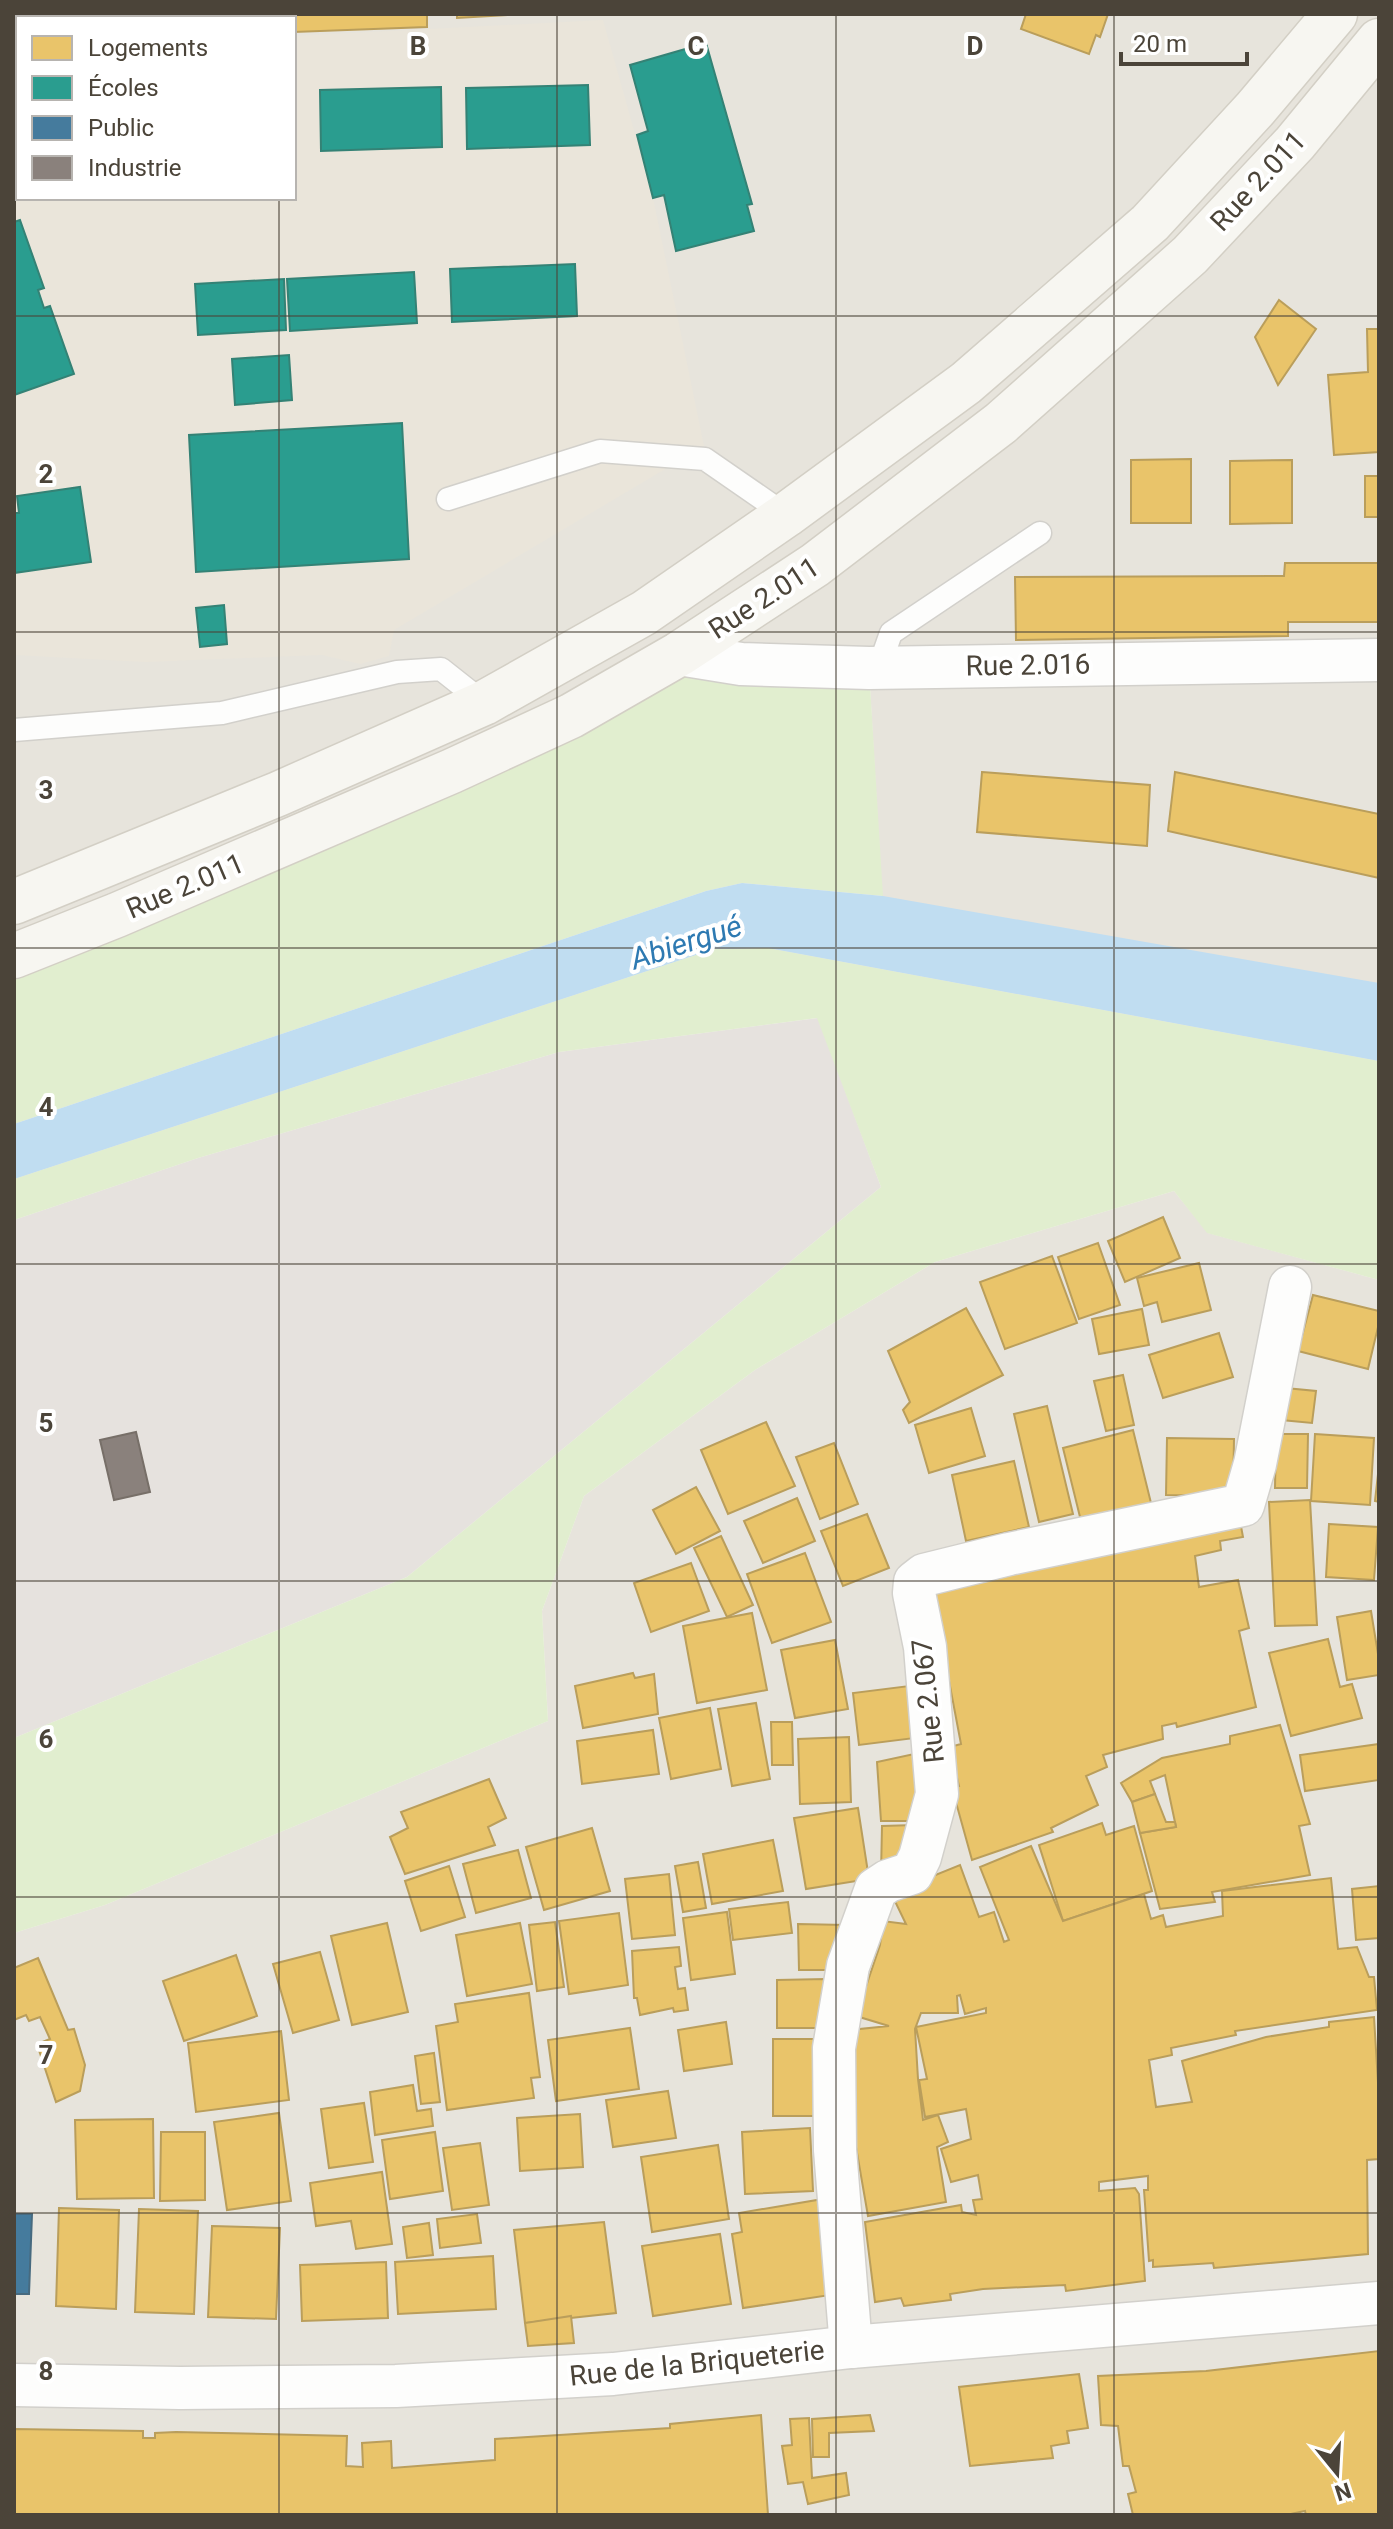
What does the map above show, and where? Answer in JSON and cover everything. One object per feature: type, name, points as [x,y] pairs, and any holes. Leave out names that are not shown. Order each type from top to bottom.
[{"type":"street","name":"Rue 2.011","points":[[14,902],[278,794],[484,703],[644,613],[786,515],[966,383],[1150,223],[1255,109],[1335,14]]},
{"type":"street","name":"Rue 2.011","points":[[14,956],[452,771],[571,716],[679,654],[815,565],[1001,423],[1190,255],[1295,143],[1379,41]]},
{"type":"street","name":"Rue 2.016","points":[[679,654],[741,664],[879,667],[1379,660]]},
{"type":"street","name":"Rue 2.067","points":[[851,2347],[835,2150],[834,2048],[848,1966],[876,1889],[888,1881],[912,1873],[920,1857],[937,1794],[925,1647],[914,1593],[915,1582],[924,1575],[1009,1554],[1243,1505],[1255,1464],[1290,1287]]},
{"type":"street","name":"Rue de la Briqueterie","points":[[14,2385],[180,2388],[396,2386],[613,2374],[851,2347],[1379,2303]]},
{"type":"lane","points":[[448,499],[600,451],[705,459],[786,515]]},
{"type":"lane","points":[[879,667],[891,633],[1040,533]]},
{"type":"lane","points":[[14,730],[222,713],[397,672],[441,669],[484,703]]},
{"type":"shaded area","points":[[14,14],[1379,14],[1379,1061],[768,948],[714,949],[14,1179],[14,1124],[882,896],[869,668],[14,956]]},
{"type":"shaded area","points":[[603,20],[653,198],[704,446],[394,630],[389,656],[360,664],[322,655],[145,662],[14,655],[14,145],[16,144],[16,200],[296,200],[296,36]]},
{"type":"shaded area","points":[[818,1018],[881,1187],[407,1577],[14,1738],[14,1220],[198,1158],[559,1052]]},
{"type":"shaded area","points":[[1174,1191],[1208,1233],[1379,1280],[1379,2515],[14,2515],[14,1933],[105,1905],[548,1721],[542,1611],[584,1496],[755,1370],[935,1262]]},
{"type":"green space","points":[[679,654],[869,668],[883,896],[742,883],[706,891],[14,1124],[14,956]]},
{"type":"green space","points":[[768,948],[1379,1061],[1379,1280],[1207,1233],[1174,1191],[935,1262],[755,1370],[584,1496],[542,1611],[548,1721],[105,1905],[14,1933],[14,1738],[407,1577],[881,1187],[817,1018],[559,1052],[198,1158],[14,1220],[14,1179],[714,949]]},
{"type":"water","name":"Abiergué","points":[[742,883],[883,896],[1379,983],[1379,1061],[768,948],[714,949],[14,1179],[14,1124],[706,891]]},
{"type":"building: Logements","points":[[427,14],[427,27],[296,32],[296,16],[293,16]]},
{"type":"building: Logements","points":[[457,14],[507,14],[507,15],[457,18]]},
{"type":"building: Logements","points":[[1026,14],[1108,14],[1100,37],[1096,35],[1089,54],[1021,29]]},
{"type":"building: Logements","points":[[1279,300],[1316,329],[1278,385],[1255,337]]},
{"type":"building: Logements","points":[[1367,329],[1379,329],[1379,452],[1334,455],[1328,375],[1368,372]]},
{"type":"building: Logements","points":[[1191,459],[1191,523],[1131,523],[1131,460]]},
{"type":"building: Logements","points":[[1292,460],[1292,523],[1230,524],[1230,461]]},
{"type":"building: Logements","points":[[1365,476],[1379,476],[1379,517],[1365,517]]},
{"type":"building: Logements","points":[[1285,563],[1379,563],[1379,622],[1288,622],[1288,636],[1016,640],[1015,577],[1284,576]]},
{"type":"building: Logements","points":[[982,772],[1150,785],[1147,846],[977,832]]},
{"type":"building: Logements","points":[[1175,772],[1379,814],[1379,878],[1168,831]]},
{"type":"building: Logements","points":[[1163,1217],[1180,1258],[1125,1282],[1108,1241]]},
{"type":"building: Logements","points":[[1098,1243],[1120,1305],[1079,1319],[1058,1257]]},
{"type":"building: Logements","points":[[1052,1256],[1077,1323],[1005,1349],[980,1282]]},
{"type":"building: Logements","points":[[1199,1263],[1211,1310],[1162,1322],[1157,1302],[1144,1306],[1137,1278]]},
{"type":"building: Logements","points":[[1313,1295],[1379,1311],[1368,1369],[1298,1351]]},
{"type":"building: Logements","points":[[966,1308],[1003,1375],[909,1423],[903,1410],[910,1402],[888,1351]]},
{"type":"building: Logements","points":[[1142,1309],[1149,1345],[1099,1354],[1092,1319]]},
{"type":"building: Logements","points":[[1219,1333],[1233,1377],[1163,1398],[1149,1355]]},
{"type":"building: Logements","points":[[1123,1375],[1134,1425],[1106,1431],[1094,1381]]},
{"type":"building: Logements","points":[[1275,1387],[1316,1391],[1312,1423],[1271,1419]]},
{"type":"building: Logements","points":[[1047,1406],[1073,1514],[1039,1522],[1014,1414]]},
{"type":"building: Logements","points":[[971,1408],[985,1456],[929,1473],[915,1425]]},
{"type":"building: Logements","points":[[766,1422],[795,1486],[728,1514],[701,1450]]},
{"type":"building: Logements","points":[[1133,1430],[1151,1503],[1081,1521],[1063,1448]]},
{"type":"building: Logements","points":[[1276,1434],[1308,1434],[1307,1488],[1275,1488]]},
{"type":"building: Logements","points":[[1315,1434],[1374,1438],[1370,1505],[1311,1501]]},
{"type":"building: Logements","points":[[1167,1438],[1234,1439],[1233,1496],[1166,1495]]},
{"type":"building: Logements","points":[[834,1443],[858,1504],[820,1519],[796,1457]]},
{"type":"building: Logements","points":[[1014,1461],[1029,1527],[966,1541],[952,1475]]},
{"type":"building: Logements","points":[[1379,1465],[1379,1502],[1375,1501]]},
{"type":"building: Logements","points":[[696,1487],[720,1531],[676,1554],[653,1510]]},
{"type":"building: Logements","points":[[797,1498],[815,1541],[763,1563],[744,1521]]},
{"type":"building: Logements","points":[[1310,1500],[1317,1625],[1275,1626],[1269,1502]]},
{"type":"building: Logements","points":[[867,1514],[889,1568],[843,1586],[821,1531]]},
{"type":"building: Logements","points":[[1240,1521],[1243,1537],[1220,1541],[1221,1550],[1195,1556],[1199,1587],[1238,1580],[1249,1628],[1239,1631],[1256,1707],[1177,1727],[1176,1723],[1162,1726],[1163,1739],[1103,1755],[1107,1767],[1086,1776],[1098,1805],[1051,1828],[1053,1832],[972,1860],[952,1788],[959,1786],[950,1747],[961,1744],[931,1586]]},
{"type":"building: Logements","points":[[1329,1524],[1378,1527],[1374,1580],[1326,1577]]},
{"type":"building: Logements","points":[[721,1536],[753,1605],[727,1617],[694,1548]]},
{"type":"building: Logements","points":[[805,1553],[831,1622],[772,1643],[747,1574]]},
{"type":"building: Logements","points":[[691,1563],[709,1611],[651,1632],[634,1583]]},
{"type":"building: Logements","points":[[1371,1611],[1379,1675],[1347,1680],[1337,1617]]},
{"type":"building: Logements","points":[[752,1613],[767,1690],[697,1703],[683,1626]]},
{"type":"building: Logements","points":[[1328,1639],[1340,1687],[1352,1684],[1362,1718],[1291,1736],[1269,1653]]},
{"type":"building: Logements","points":[[835,1640],[848,1709],[795,1718],[781,1650]]},
{"type":"building: Logements","points":[[633,1673],[635,1678],[654,1674],[658,1714],[583,1728],[575,1686]]},
{"type":"building: Logements","points":[[909,1686],[915,1738],[859,1745],[853,1693]]},
{"type":"building: Logements","points":[[756,1703],[770,1779],[732,1786],[718,1709]]},
{"type":"building: Logements","points":[[710,1708],[721,1769],[671,1779],[659,1718]]},
{"type":"building: Logements","points":[[771,1722],[792,1722],[793,1765],[772,1765]]},
{"type":"building: Logements","points":[[1280,1725],[1310,1824],[1299,1826],[1310,1875],[1212,1892],[1215,1902],[1160,1909],[1140,1833],[1176,1827],[1165,1775],[1150,1781],[1155,1794],[1132,1802],[1121,1783],[1162,1758],[1230,1744],[1230,1736]]},
{"type":"building: Logements","points":[[653,1730],[659,1774],[582,1784],[577,1741]]},
{"type":"building: Logements","points":[[849,1737],[851,1802],[800,1804],[798,1739]]},
{"type":"building: Logements","points":[[1379,1744],[1379,1780],[1305,1791],[1300,1755]]},
{"type":"building: Logements","points":[[928,1751],[915,1821],[881,1821],[877,1762]]},
{"type":"building: Logements","points":[[489,1779],[506,1818],[488,1827],[495,1845],[405,1874],[390,1837],[408,1828],[401,1812]]},
{"type":"building: Logements","points":[[1155,1794],[1166,1822],[1175,1822],[1176,1827],[1140,1833],[1132,1802]]},
{"type":"building: Logements","points":[[858,1808],[869,1879],[806,1889],[794,1818]]},
{"type":"building: Logements","points":[[1102,1823],[1106,1835],[1134,1826],[1152,1891],[1063,1921],[1039,1845]]},
{"type":"building: Logements","points":[[915,1825],[904,1874],[881,1874],[882,1826]]},
{"type":"building: Logements","points":[[592,1828],[610,1891],[544,1910],[526,1847]]},
{"type":"building: Logements","points":[[773,1840],[783,1891],[712,1904],[703,1854]]},
{"type":"building: Logements","points":[[1031,1846],[1063,1921],[1144,1894],[1151,1919],[1163,1915],[1166,1927],[1223,1916],[1222,1891],[1331,1878],[1338,1949],[1357,1947],[1369,1977],[1374,1977],[1377,2010],[1235,2031],[1236,2035],[1171,2048],[1172,2055],[1149,2060],[1156,2107],[1192,2102],[1182,2061],[1266,2037],[1329,2027],[1329,2022],[1374,2017],[1379,2159],[1367,2160],[1368,2254],[1214,2268],[1213,2263],[1153,2267],[1153,2260],[1149,2261],[1144,2190],[1148,2190],[1148,2176],[1099,2182],[1099,2191],[1135,2188],[1139,2194],[1145,2281],[1066,2291],[1065,2285],[983,2289],[950,2294],[951,2300],[904,2306],[901,2298],[875,2302],[865,2222],[961,2205],[962,2212],[976,2215],[973,2200],[982,2199],[978,2175],[951,2182],[941,2149],[971,2139],[966,2109],[925,2117],[919,2080],[927,2079],[916,2027],[986,2013],[986,2008],[965,2014],[960,1995],[957,1996],[958,2013],[921,2013],[915,2029],[918,2079],[923,2120],[938,2115],[948,2142],[937,2147],[946,2202],[868,2216],[852,2124],[850,2030],[889,2026],[856,2016],[880,1945],[883,1921],[906,1924],[891,1893],[960,1865],[979,1917],[994,1912],[1004,1942],[1009,1940],[980,1867]]},
{"type":"building: Logements","points":[[518,1850],[531,1898],[476,1913],[463,1864]]},
{"type":"building: Logements","points":[[698,1862],[706,1908],[683,1912],[675,1866]]},
{"type":"building: Logements","points":[[449,1866],[465,1917],[421,1931],[405,1881]]},
{"type":"building: Logements","points":[[669,1874],[675,1935],[632,1939],[625,1879]]},
{"type":"building: Logements","points":[[1379,1886],[1379,1938],[1356,1940],[1352,1889]]},
{"type":"building: Logements","points":[[788,1902],[792,1933],[733,1940],[729,1909]]},
{"type":"building: Logements","points":[[727,1912],[735,1974],[691,1980],[683,1918]]},
{"type":"building: Logements","points":[[619,1913],[628,1985],[569,1994],[559,1921]]},
{"type":"building: Logements","points":[[555,1922],[564,1987],[537,1991],[529,1925]]},
{"type":"building: Logements","points":[[387,1923],[408,2012],[352,2025],[331,1936]]},
{"type":"building: Logements","points":[[520,1923],[532,1984],[467,1996],[456,1935]]},
{"type":"building: Logements","points":[[798,1924],[845,1925],[845,1970],[799,1970]]},
{"type":"building: Logements","points":[[679,1947],[681,1966],[675,1967],[678,1989],[685,1988],[688,2010],[674,2012],[673,2008],[640,2015],[637,1998],[634,1998],[632,1951]]},
{"type":"building: Logements","points":[[320,1952],[339,2020],[293,2033],[273,1964]]},
{"type":"building: Logements","points":[[236,1955],[257,2016],[184,2041],[163,1981]]},
{"type":"building: Logements","points":[[38,1958],[68,2030],[74,2029],[85,2065],[80,2091],[56,2102],[37,2044],[50,2039],[40,2017],[29,2021],[26,2015],[14,2020],[14,1968]]},
{"type":"building: Logements","points":[[826,1979],[826,2028],[777,2028],[777,1980]]},
{"type":"building: Logements","points":[[529,1993],[540,2077],[531,2078],[534,2098],[447,2110],[436,2026],[458,2022],[455,2004]]},
{"type":"building: Logements","points":[[726,2022],[732,2064],[684,2071],[678,2030]]},
{"type":"building: Logements","points":[[630,2028],[639,2089],[556,2101],[548,2040]]},
{"type":"building: Logements","points":[[281,2031],[289,2100],[196,2112],[188,2043]]},
{"type":"building: Logements","points":[[773,2039],[823,2039],[824,2116],[773,2116]]},
{"type":"building: Logements","points":[[434,2053],[440,2102],[421,2104],[415,2056]]},
{"type":"building: Logements","points":[[413,2085],[417,2111],[431,2109],[433,2126],[375,2135],[370,2092]]},
{"type":"building: Logements","points":[[668,2091],[676,2138],[613,2147],[606,2100]]},
{"type":"building: Logements","points":[[364,2103],[373,2162],[329,2168],[321,2109]]},
{"type":"building: Logements","points":[[279,2113],[291,2201],[227,2210],[214,2122]]},
{"type":"building: Logements","points":[[580,2114],[583,2167],[520,2171],[517,2118]]},
{"type":"building: Logements","points":[[153,2119],[154,2198],[77,2199],[75,2120]]},
{"type":"building: Logements","points":[[810,2128],[813,2191],[745,2194],[742,2132]]},
{"type":"building: Logements","points":[[161,2132],[205,2132],[205,2200],[160,2201]]},
{"type":"building: Logements","points":[[435,2132],[443,2191],[390,2199],[382,2140]]},
{"type":"building: Logements","points":[[480,2143],[489,2205],[452,2210],[443,2148]]},
{"type":"building: Logements","points":[[718,2145],[729,2219],[652,2232],[641,2157]]},
{"type":"building: Logements","points":[[382,2172],[392,2244],[356,2249],[351,2221],[316,2226],[310,2183]]},
{"type":"building: Logements","points":[[823,2199],[837,2294],[743,2308],[732,2234],[742,2232],[739,2213]]},
{"type":"building: Logements","points":[[59,2208],[119,2210],[116,2309],[56,2306]]},
{"type":"building: Logements","points":[[139,2209],[198,2211],[194,2314],[135,2312]]},
{"type":"building: Logements","points":[[477,2214],[481,2243],[440,2248],[437,2219]]},
{"type":"building: Logements","points":[[604,2222],[616,2313],[525,2323],[514,2230]]},
{"type":"building: Logements","points":[[429,2223],[433,2255],[407,2258],[403,2227]]},
{"type":"building: Logements","points":[[212,2226],[280,2228],[276,2319],[208,2317]]},
{"type":"building: Logements","points":[[720,2234],[731,2304],[653,2316],[642,2246]]},
{"type":"building: Logements","points":[[493,2256],[496,2309],[398,2314],[395,2262]]},
{"type":"building: Logements","points":[[386,2262],[388,2318],[302,2321],[300,2265]]},
{"type":"building: Logements","points":[[571,2316],[574,2343],[528,2346],[525,2323]]},
{"type":"building: Logements","points":[[1379,2351],[1379,2515],[1306,2515],[1305,2511],[1286,2515],[1133,2515],[1128,2494],[1136,2492],[1129,2466],[1123,2466],[1118,2426],[1101,2425],[1098,2376],[1206,2371]]},
{"type":"building: Logements","points":[[1079,2374],[1088,2428],[1067,2431],[1069,2443],[1051,2446],[1053,2458],[970,2466],[959,2387]]},
{"type":"building: Logements","points":[[761,2415],[768,2515],[14,2515],[14,2429],[143,2431],[143,2438],[155,2438],[155,2433],[176,2432],[347,2436],[346,2466],[363,2467],[362,2443],[391,2441],[392,2468],[495,2460],[495,2439],[670,2428],[670,2424]]},
{"type":"building: Logements","points":[[870,2415],[874,2431],[829,2433],[829,2457],[813,2457],[812,2419]]},
{"type":"building: Logements","points":[[809,2418],[812,2478],[846,2473],[849,2495],[808,2504],[803,2482],[788,2484],[782,2446],[792,2445],[790,2419]]},
{"type":"building: Écoles","points":[[706,43],[752,204],[747,205],[754,231],[676,251],[664,195],[653,198],[637,135],[648,131],[630,65]]},
{"type":"building: Écoles","points":[[588,85],[590,145],[467,149],[466,88]]},
{"type":"building: Écoles","points":[[441,87],[442,147],[321,151],[320,90]]},
{"type":"building: Écoles","points":[[20,220],[44,288],[38,290],[44,308],[50,306],[74,374],[14,395],[14,222]]},
{"type":"building: Écoles","points":[[575,264],[577,316],[452,322],[450,269]]},
{"type":"building: Écoles","points":[[414,272],[417,323],[290,331],[287,279]]},
{"type":"building: Écoles","points":[[284,279],[286,330],[198,335],[195,284]]},
{"type":"building: Écoles","points":[[289,355],[292,400],[235,405],[232,359]]},
{"type":"building: Écoles","points":[[402,423],[409,559],[196,572],[189,435]]},
{"type":"building: Écoles","points":[[80,487],[91,562],[14,573],[14,513],[19,513],[17,496]]},
{"type":"building: Écoles","points":[[224,605],[227,644],[200,647],[196,608]]},
{"type":"building: Public","points":[[14,2214],[32,2214],[29,2294],[14,2294]]},
{"type":"building: Industrie","points":[[136,1432],[150,1492],[114,1500],[100,1440]]}]
